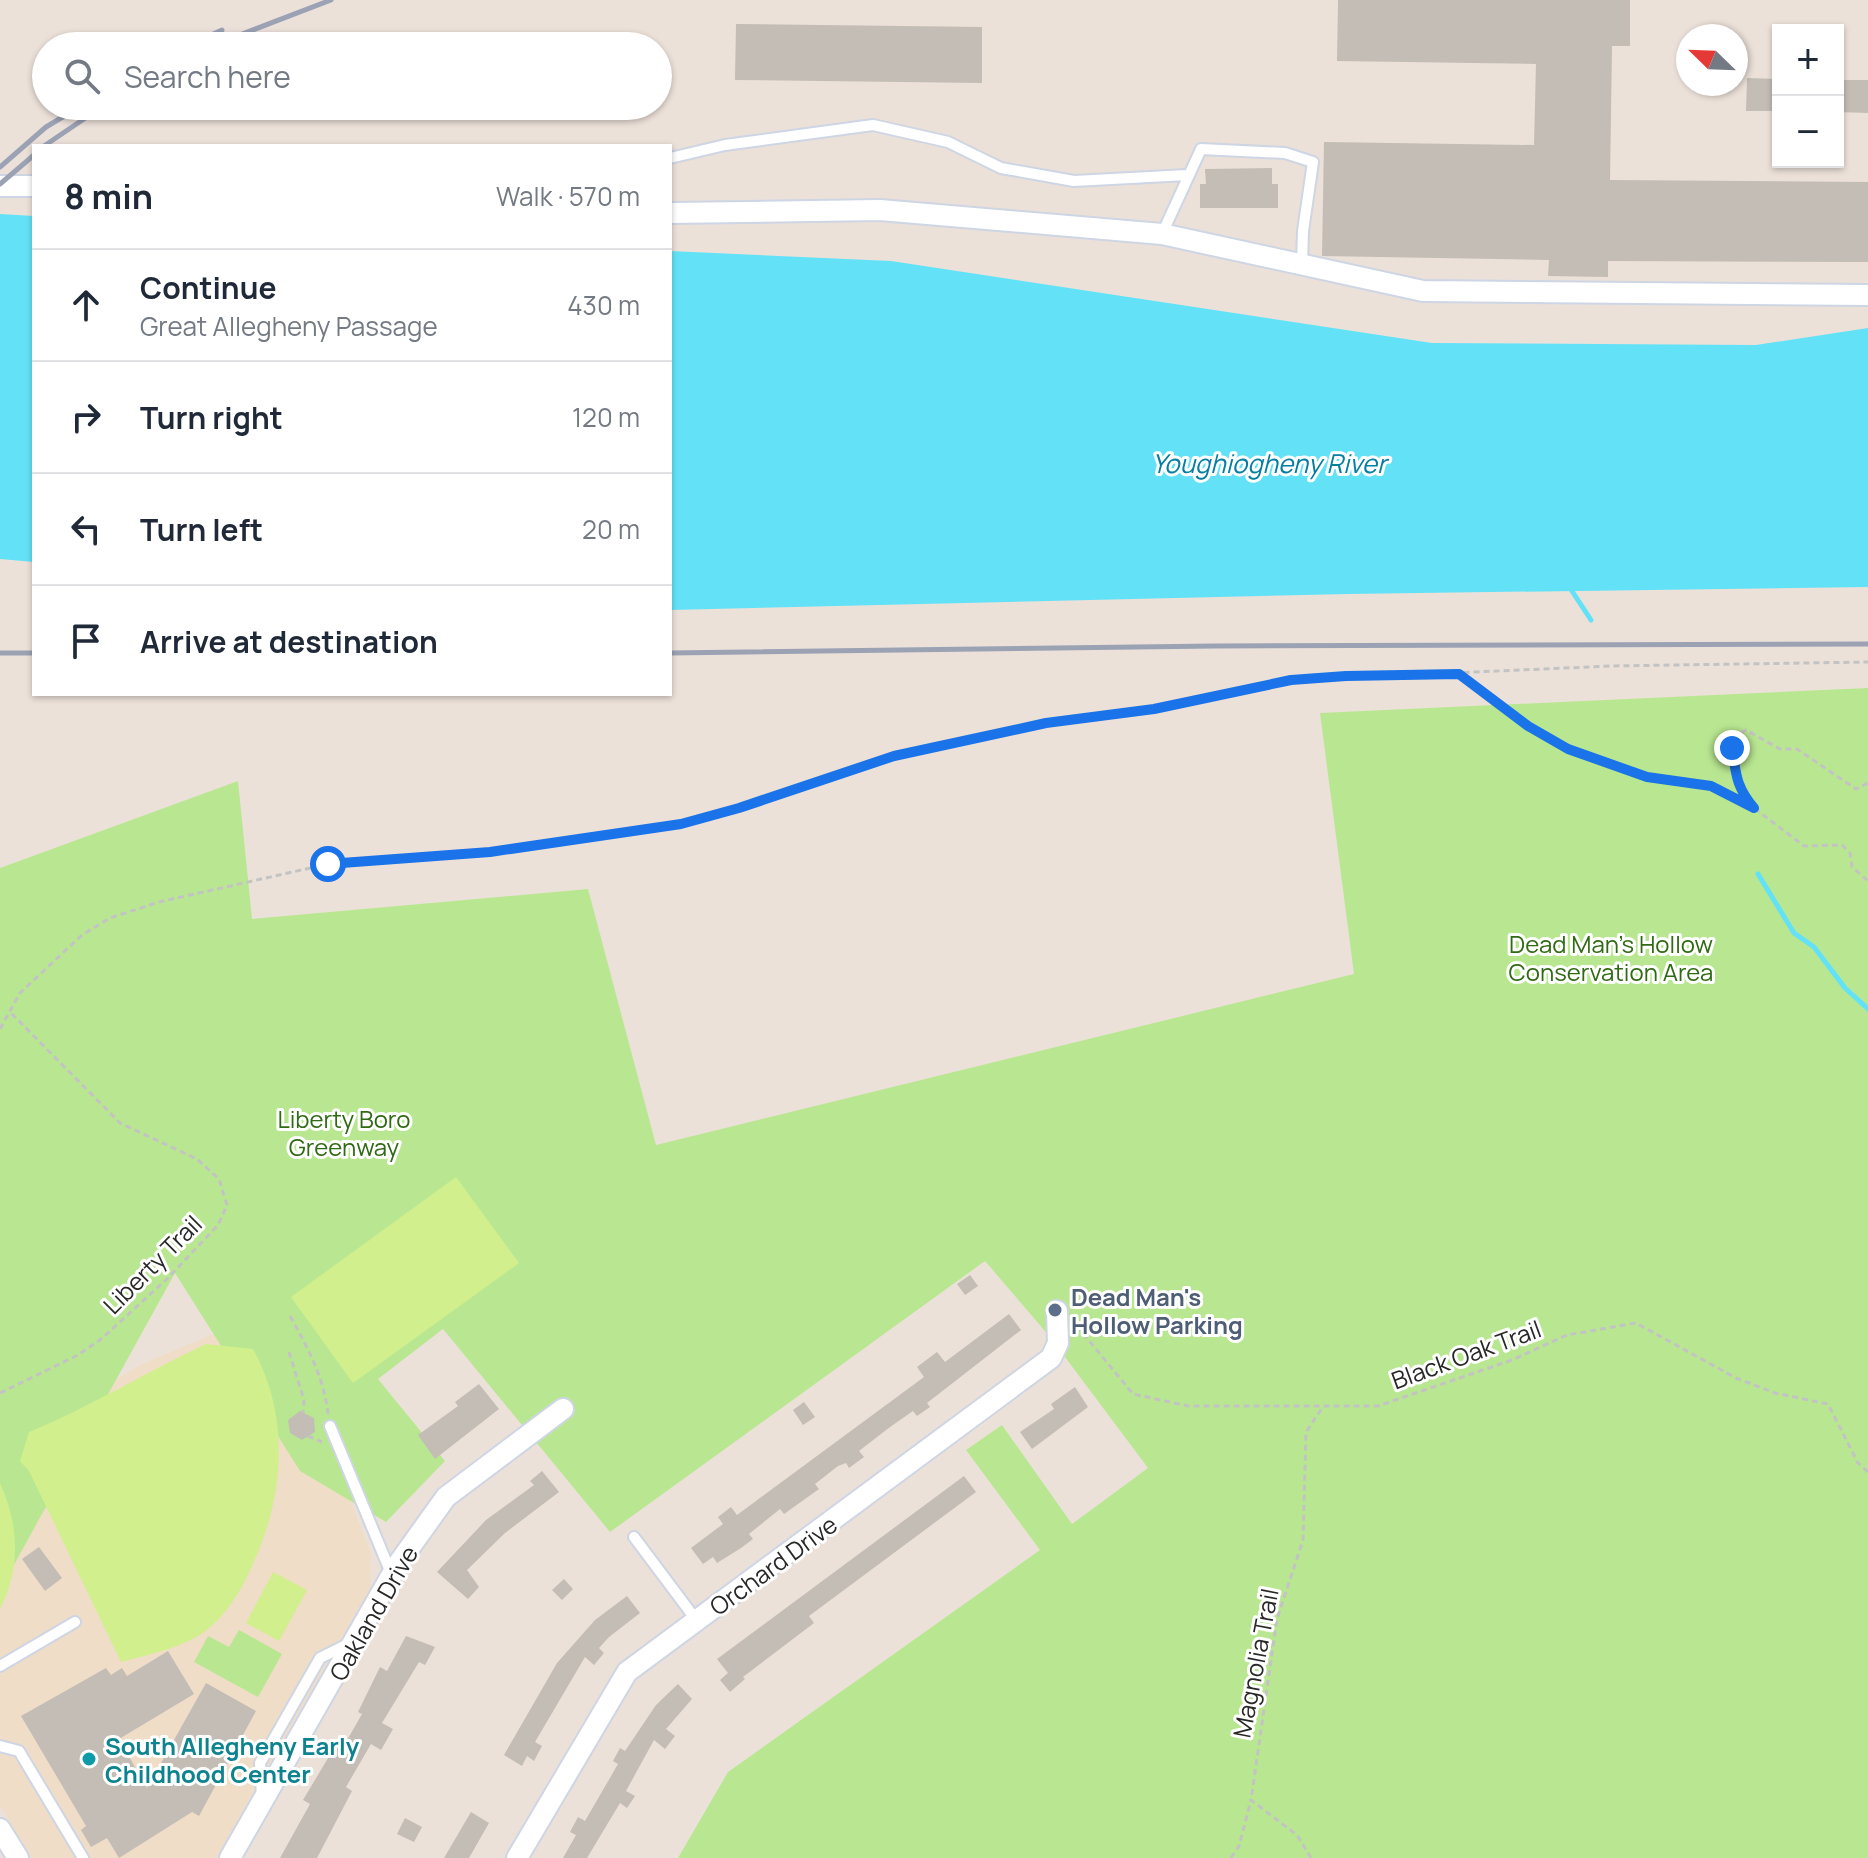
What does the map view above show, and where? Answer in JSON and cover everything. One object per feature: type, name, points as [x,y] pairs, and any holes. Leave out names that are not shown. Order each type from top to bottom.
[{"type":"street","points":[[0,186],[32,186]]},
{"type":"street","points":[[672,213],[880,210],[1162,234],[1423,291],[1868,295]]},
{"type":"street","name":"Orchard Drive","points":[[517,1858],[627,1672],[1051,1358],[1058,1343],[1057,1311]]},
{"type":"street","name":"Oakland Drive","points":[[230,1858],[392,1575],[446,1497],[563,1409]]},
{"type":"street","points":[[0,1829],[18,1858]]},
{"type":"lane","points":[[672,158],[725,145],[873,125],[948,142],[1001,168],[1074,181],[1187,175]]},
{"type":"lane","points":[[1162,234],[1201,149],[1285,153],[1313,162],[1303,231],[1302,264]]},
{"type":"lane","points":[[330,1426],[392,1575]]},
{"type":"lane","points":[[634,1537],[697,1621]]},
{"type":"lane","points":[[0,1666],[75,1622]]},
{"type":"lane","points":[[0,1746],[19,1751],[83,1858]]},
{"type":"path","points":[[0,1029],[20,993],[82,935],[110,918],[159,902],[328,864],[490,852],[681,824],[894,756],[1046,723],[1154,709],[1291,680],[1721,664],[1868,662]]},
{"type":"path","points":[[1459,674],[1528,726],[1568,749],[1647,777],[1711,786],[1754,808],[1804,846],[1842,845],[1850,853],[1852,867],[1868,881]]},
{"type":"path","points":[[1754,808],[1739,791],[1734,778],[1732,748],[1736,736],[1746,730],[1780,749],[1797,749],[1856,789],[1868,783]]},
{"type":"path","name":"Liberty Trail","points":[[0,1393],[50,1370],[100,1340],[168,1278],[218,1225],[227,1205],[219,1179],[197,1159],[120,1123],[8,1010]]},
{"type":"path","name":"Black Oak Trail","points":[[1057,1311],[1087,1335],[1133,1394],[1188,1406],[1378,1406],[1454,1381],[1567,1335],[1636,1323],[1736,1378],[1775,1393],[1828,1404],[1858,1463],[1868,1472]]},
{"type":"path","points":[[290,1316],[310,1352],[325,1390],[330,1426]]},
{"type":"path","points":[[289,1352],[304,1400],[303,1413]]},
{"type":"path","name":"Magnolia Trail","points":[[1231,1858],[1239,1846],[1251,1800],[1277,1619],[1303,1540],[1306,1432],[1322,1407]]},
{"type":"path","points":[[1251,1800],[1297,1835],[1311,1858]]},
{"type":"shaded area","points":[[237,1324],[347,1491],[371,1554],[370,1588],[216,1858],[32,1858],[0,1806],[0,1433],[71,1406],[140,1365]]},
{"type":"green space","name":"Liberty Boro Greenway","points":[[1868,688],[1868,1858],[678,1858],[728,1772],[1040,1550],[966,1450],[1002,1425],[1072,1524],[1148,1468],[1050,1337],[985,1261],[610,1532],[443,1329],[378,1379],[445,1461],[386,1522],[300,1471],[175,1273],[0,1590],[0,868],[238,781],[252,919],[588,889],[656,1145],[1354,974],[1320,713]]},
{"type":"green space","points":[[456,1177],[519,1263],[353,1383],[291,1297]]},
{"type":"green space","points":[[206,1344],[253,1349],[265,1375],[278,1430],[279,1458],[271,1513],[244,1583],[214,1624],[177,1646],[121,1662],[29,1471],[20,1461],[29,1432]]},
{"type":"green space","points":[[0,1483],[11,1515],[15,1546],[12,1578],[0,1609]]},
{"type":"green space","points":[[273,1572],[307,1590],[279,1641],[246,1623]]},
{"type":"green space","points":[[239,1630],[282,1654],[258,1697],[194,1662],[208,1636],[229,1647]]},
{"type":"water","points":[[0,214],[32,216],[32,562],[0,559]]},
{"type":"water","name":"Youghiogheny River","points":[[672,251],[891,261],[1432,343],[1756,345],[1868,328],[1868,587],[1348,594],[672,610]]},
{"type":"building","points":[[1338,0],[1630,0],[1630,46],[1612,46],[1610,180],[1868,182],[1868,262],[1608,261],[1608,277],[1548,276],[1549,260],[1322,256],[1324,142],[1534,145],[1536,64],[1337,61]]},
{"type":"building","points":[[736,24],[982,27],[982,83],[735,80]]},
{"type":"building","points":[[1748,78],[1772,79],[1772,111],[1746,111]]},
{"type":"building","points":[[1844,80],[1868,80],[1868,113],[1844,112]]},
{"type":"building","points":[[1272,168],[1272,184],[1278,184],[1278,208],[1200,208],[1200,184],[1206,184],[1205,169]]},
{"type":"building","points":[[970,1275],[978,1286],[965,1295],[957,1284]]},
{"type":"building","points":[[1009,1314],[1021,1330],[927,1403],[930,1407],[917,1416],[913,1411],[890,1427],[859,1451],[864,1457],[849,1468],[846,1463],[838,1466],[815,1484],[819,1489],[784,1514],[780,1509],[749,1534],[753,1539],[741,1548],[717,1563],[713,1557],[703,1564],[691,1548],[723,1524],[718,1517],[731,1507],[737,1515],[924,1377],[917,1367],[937,1352],[945,1362]]},
{"type":"building","points":[[479,1384],[499,1409],[435,1459],[418,1435],[458,1406],[455,1402]]},
{"type":"building","points":[[1075,1387],[1088,1407],[1032,1449],[1020,1432],[1054,1409],[1051,1404]]},
{"type":"building","points":[[804,1402],[815,1417],[803,1425],[793,1410]]},
{"type":"building","points":[[300,1411],[314,1418],[315,1432],[302,1440],[290,1433],[288,1420]]},
{"type":"building","points":[[542,1471],[559,1492],[505,1533],[467,1570],[479,1587],[468,1599],[437,1572],[486,1520],[534,1485],[530,1481]]},
{"type":"building","points":[[964,1476],[976,1492],[809,1616],[814,1623],[743,1677],[745,1679],[730,1692],[720,1680],[728,1673],[717,1659]]},
{"type":"building","points":[[39,1547],[62,1578],[45,1591],[22,1559]]},
{"type":"building","points":[[564,1579],[573,1589],[562,1600],[552,1590]]},
{"type":"building","points":[[627,1596],[640,1613],[599,1648],[604,1653],[594,1665],[585,1657],[535,1742],[542,1746],[534,1761],[527,1756],[522,1766],[504,1755],[557,1663],[595,1620]]},
{"type":"building","points":[[406,1636],[435,1647],[425,1665],[419,1662],[382,1723],[393,1729],[381,1750],[371,1744],[346,1787],[352,1791],[317,1858],[280,1858],[310,1804],[303,1800],[340,1738],[346,1742],[362,1714],[358,1712],[380,1667],[387,1671]]},
{"type":"building","name":"South Allegheny Early Childhood Center","points":[[168,1651],[194,1694],[119,1739],[147,1788],[206,1683],[256,1711],[199,1816],[192,1812],[119,1858],[107,1838],[91,1847],[81,1830],[86,1826],[21,1716],[106,1668],[111,1675],[122,1668],[127,1676]]},
{"type":"building","points":[[678,1684],[692,1699],[666,1729],[675,1736],[665,1749],[654,1740],[626,1791],[635,1796],[627,1808],[620,1803],[587,1858],[563,1858],[576,1835],[570,1832],[578,1817],[585,1821],[618,1764],[613,1761],[620,1748],[625,1751],[656,1705]]},
{"type":"building","points":[[471,1812],[489,1823],[469,1858],[444,1858]]},
{"type":"building","points":[[405,1818],[422,1827],[414,1842],[397,1834]]},
{"type":"waterway","points":[[1570,588],[1591,620]]},
{"type":"waterway","points":[[1758,874],[1794,933],[1814,947],[1845,988],[1868,1009]]},
{"type":"railway","points":[[248,32],[331,0]]},
{"type":"railway","points":[[218,32],[222,30]]},
{"type":"railway","points":[[0,167],[58,120]]},
{"type":"railway","points":[[47,144],[82,120]]},
{"type":"railway","points":[[0,184],[32,157]]},
{"type":"railway","points":[[672,653],[1215,646],[1868,644]]},
{"type":"railway","points":[[0,653],[32,653]]},
{"type":"place","name":"Dead Man's Hollow Parking","points":[[1055,1310]]},
{"type":"place","name":"South Allegheny Early Childhood Center","points":[[89,1759]]},
{"type":"route","points":[[328,864],[490,852],[681,824],[894,756],[1046,723],[1154,709],[1291,680],[1459,674],[1528,726],[1568,749],[1647,777],[1711,786],[1754,808],[1739,791],[1734,778],[1732,748]]},
{"type":"park label","name":"Dead Man's Hollow Conservation Area","points":[[1611,957]]}]
